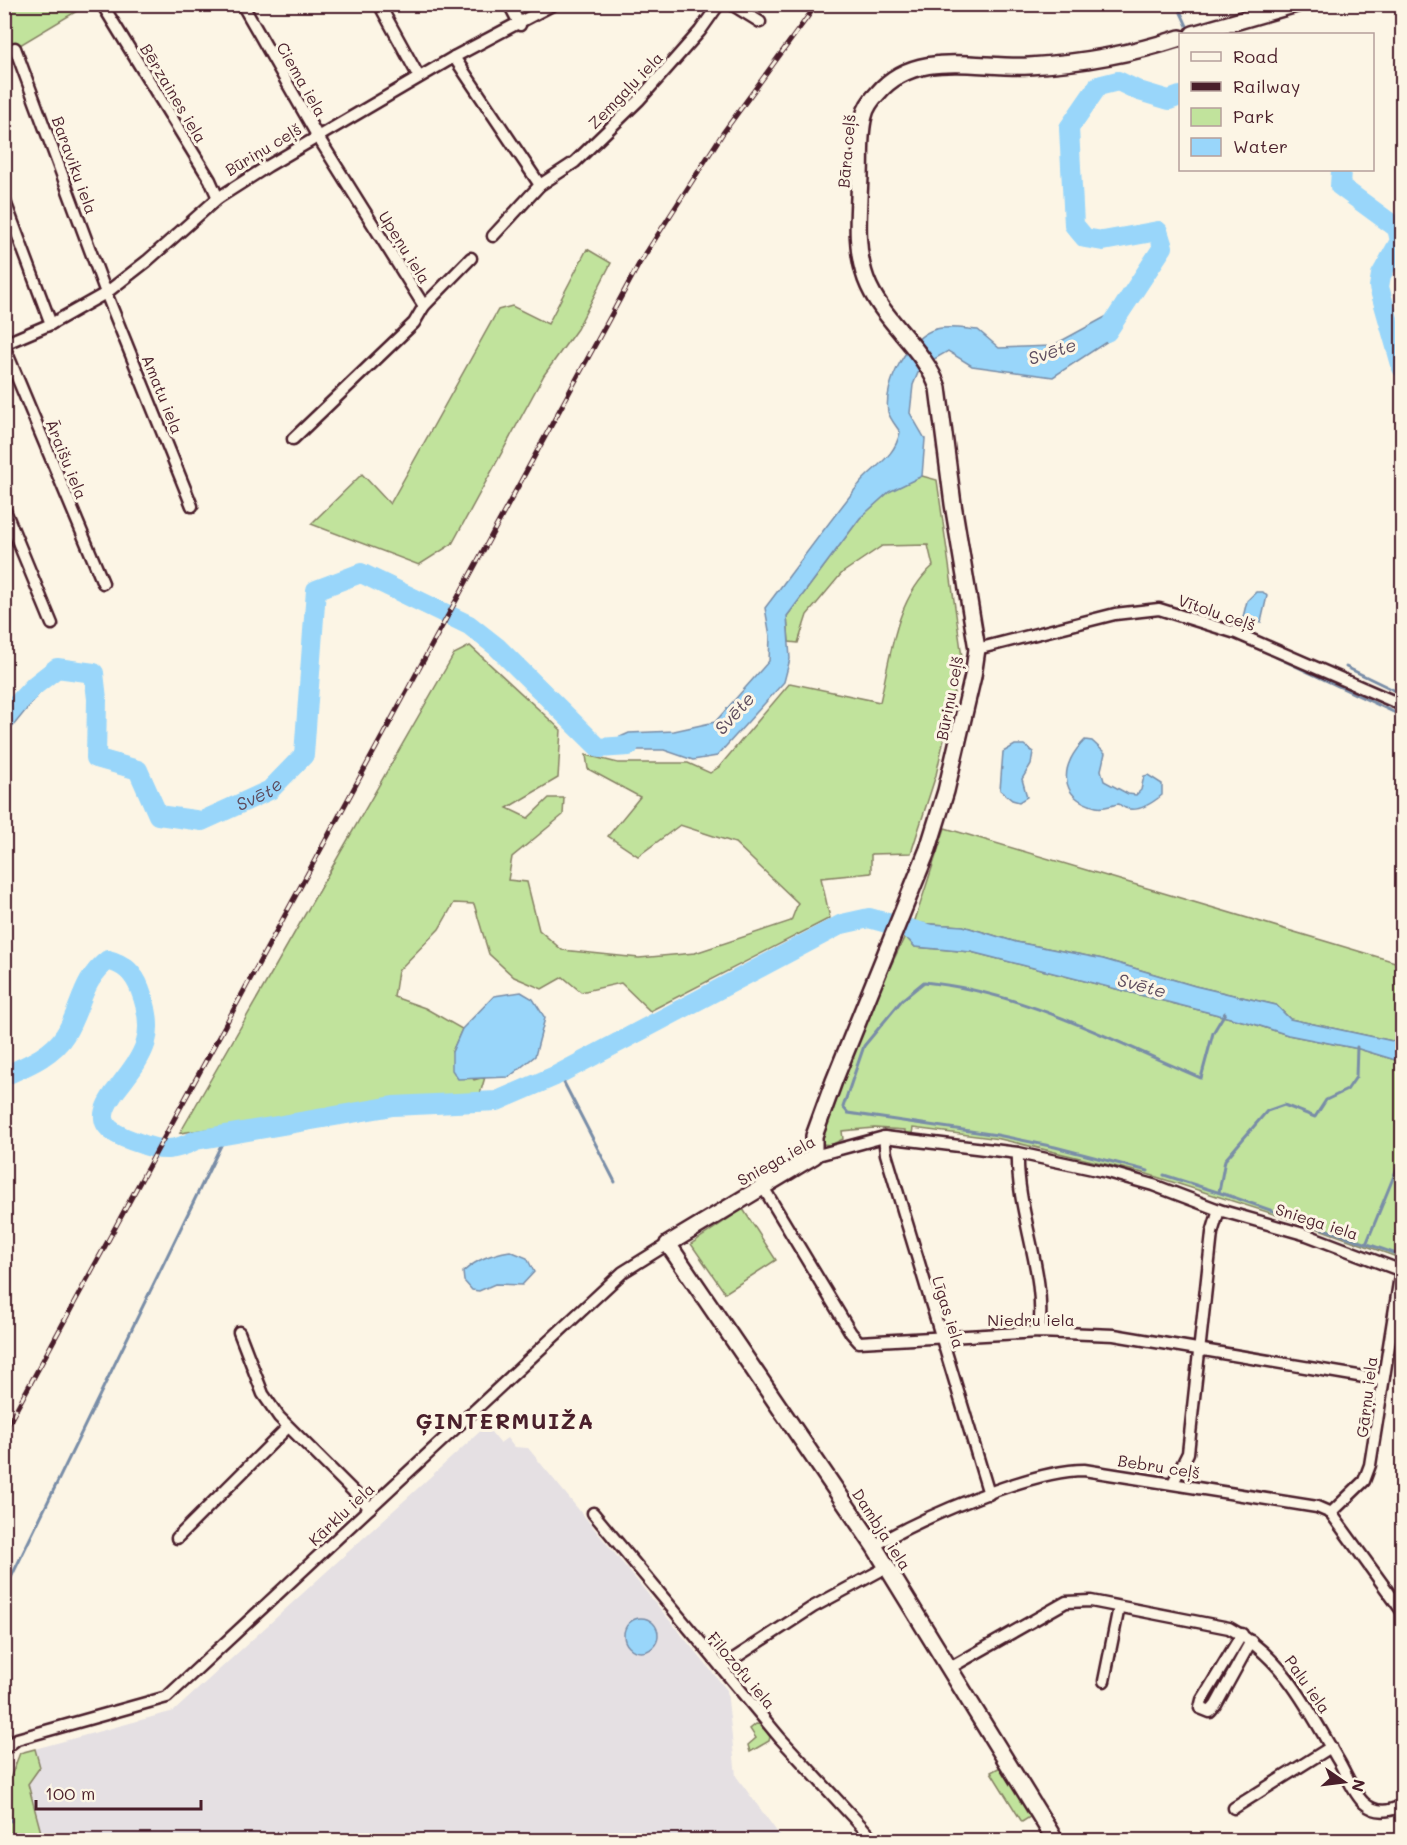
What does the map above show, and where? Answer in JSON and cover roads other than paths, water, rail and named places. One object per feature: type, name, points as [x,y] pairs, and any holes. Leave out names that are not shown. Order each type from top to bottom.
[{"type":"street","name":"Bērzaines iela","points":[[102,4],[210,180],[218,198]]},
{"type":"street","name":"Ciema iela","points":[[242,4],[318,137]]},
{"type":"street","points":[[380,4],[419,77]]},
{"type":"street","points":[[509,4],[520,25]]},
{"type":"street","name":"Būriņu ceļš","points":[[4,345],[51,324],[106,293],[147,261],[218,198],[419,77],[520,25],[554,4]]},
{"type":"street","name":"Zemgaļu iela","points":[[493,236],[540,185],[575,162],[639,100],[700,31],[719,4]]},
{"type":"street","points":[[732,4],[760,22]]},
{"type":"street","points":[[1196,33],[1297,4]]},
{"type":"street","name":"Bāra ceļš","points":[[932,374],[879,306],[866,279],[859,248],[864,115],[885,85],[903,73],[923,66],[946,63],[1031,66],[1111,56],[1179,38]]},
{"type":"street","name":"Baraviku iela","points":[[15,48],[106,293]]},
{"type":"street","points":[[454,57],[540,185]]},
{"type":"street","name":"Upeņu iela","points":[[292,439],[414,322],[424,306],[318,137]]},
{"type":"street","points":[[4,199],[51,324]]},
{"type":"street","points":[[424,306],[471,258]]},
{"type":"street","name":"Amatu iela","points":[[106,293],[192,506]]},
{"type":"street","name":"Āraišu iela","points":[[4,345],[103,584]]},
{"type":"street","name":"Būriņu ceļš","points":[[814,1156],[814,1136],[928,849],[946,791],[971,686],[976,648],[952,504],[938,388],[932,374]]},
{"type":"street","points":[[4,508],[52,624]]},
{"type":"street","name":"Vītolu ceļš","points":[[976,648],[1115,614],[1159,609],[1236,633],[1402,705]]},
{"type":"street","name":"Sniega iela","points":[[668,1244],[814,1156],[884,1137],[1018,1153],[1107,1172],[1219,1210],[1307,1235],[1402,1271]]},
{"type":"street","name":"Līgas iela","points":[[884,1137],[886,1154],[989,1494]]},
{"type":"street","points":[[1018,1153],[1019,1173],[1039,1284],[1042,1314],[1039,1332]]},
{"type":"street","name":"Niedru iela","points":[[763,1187],[850,1333],[860,1342],[1039,1332],[1114,1335],[1382,1380]]},
{"type":"street","points":[[1173,1484],[1188,1453],[1212,1233],[1219,1210]]},
{"type":"street","name":"Kārklu iela","points":[[4,1749],[16,1739],[167,1697],[623,1272],[668,1244]]},
{"type":"street","name":"Dambja iela","points":[[668,1244],[874,1546],[1055,1840]]},
{"type":"street","name":"Gārņu iela","points":[[1330,1514],[1364,1481],[1370,1465],[1382,1380],[1402,1271]]},
{"type":"street","points":[[239,1332],[262,1394],[288,1427],[370,1508]]},
{"type":"street","points":[[177,1538],[288,1427]]},
{"type":"street","name":"Bebru ceļš","points":[[874,1546],[900,1531],[989,1494],[1046,1474],[1071,1470],[1300,1503],[1330,1514]]},
{"type":"street","name":"Filozofu iela","points":[[593,1513],[780,1738],[874,1840]]},
{"type":"street","points":[[1330,1514],[1402,1612]]},
{"type":"street","points":[[721,1667],[813,1607],[887,1568]]},
{"type":"street","name":"Palu iela","points":[[948,1669],[1066,1602],[1091,1601],[1229,1628],[1242,1634],[1279,1665],[1313,1714],[1363,1802],[1383,1811],[1402,1805]]},
{"type":"street","points":[[1104,1681],[1119,1607]]},
{"type":"street","points":[[1242,1634],[1202,1700],[1200,1708],[1204,1712],[1210,1713],[1216,1705],[1251,1641]]},
{"type":"street","points":[[1234,1808],[1331,1747]]},
{"type":"water","points":[[1120,309],[1126,314],[1114,337],[1053,377],[972,366],[948,351],[927,363],[918,373],[913,385],[910,413],[925,439],[922,476],[889,492],[860,518],[787,616],[790,659],[784,682],[717,756],[693,760],[664,750],[605,750],[600,746],[629,733],[674,731],[715,722],[769,661],[770,636],[765,608],[861,482],[884,460],[898,441],[900,432],[888,412],[889,389],[900,363],[916,341],[936,329],[951,328],[978,330],[999,348],[1052,346]]},
{"type":"water","points":[[1256,592],[1263,592],[1267,596],[1261,622],[1243,617],[1247,601]]},
{"type":"water","points":[[40,673],[47,684],[13,726],[5,732],[5,704]]},
{"type":"water","points":[[1085,740],[1092,741],[1105,753],[1101,770],[1104,781],[1128,794],[1136,795],[1141,790],[1144,776],[1148,775],[1162,784],[1162,795],[1147,805],[1135,809],[1119,804],[1096,807],[1074,796],[1066,779],[1067,769],[1077,749]]},
{"type":"water","points":[[1015,745],[1024,745],[1033,752],[1031,764],[1022,779],[1027,797],[1019,802],[1012,800],[1000,790],[1003,752]]},
{"type":"water","points":[[914,923],[963,926],[1016,942],[1103,959],[1195,986],[1276,1005],[1290,1019],[1402,1043],[1402,1062],[1359,1049],[1288,1035],[1254,1024],[971,952],[915,947],[905,936],[909,926]]},
{"type":"water","points":[[521,992],[533,999],[545,1018],[535,1056],[509,1077],[458,1079],[452,1070],[452,1052],[462,1029],[494,996]]},
{"type":"water","points":[[510,1251],[527,1258],[534,1272],[522,1285],[495,1284],[479,1291],[472,1290],[464,1281],[463,1272],[479,1260]]},
{"type":"water","points":[[641,1618],[653,1623],[658,1635],[653,1647],[641,1652],[629,1647],[624,1635],[629,1623]]},
{"type":"waterway","points":[[1177,4],[1187,26]]},
{"type":"waterway","name":"Svēte","points":[[1107,332],[1163,247],[1158,231],[1103,241],[1085,238],[1074,225],[1069,128],[1098,86],[1118,81],[1139,91],[1169,100],[1179,96]]},
{"type":"waterway","name":"Svēte","points":[[1341,171],[1340,186],[1397,228],[1400,241],[1381,275],[1379,287],[1402,368]]},
{"type":"waterway","name":"Svēte","points":[[4,718],[34,686],[57,668],[94,673],[97,699],[96,758],[138,770],[158,815],[202,821],[270,790],[304,755],[316,590],[361,573],[469,625],[497,647],[599,748],[629,746]]},
{"type":"waterway","points":[[1276,657],[1402,716]]},
{"type":"waterway","points":[[1346,667],[1402,694]]},
{"type":"waterway","name":"Svēte","points":[[4,1076],[38,1060],[60,1042],[71,1025],[92,977],[108,960],[124,967],[135,978],[146,1006],[148,1033],[140,1056],[107,1104],[104,1115],[105,1123],[112,1131],[123,1137],[154,1148],[168,1149],[196,1140],[393,1106],[497,1101],[555,1076],[842,924],[869,918],[931,935]]},
{"type":"waterway","points":[[1148,1171],[997,1135],[848,1113],[843,1107],[864,1046],[902,1000],[924,982],[961,987],[1032,1007],[1201,1078],[1213,1033],[1225,1013]]},
{"type":"waterway","points":[[1219,1192],[1225,1160],[1267,1111],[1284,1105],[1315,1117],[1326,1100],[1347,1090],[1356,1077],[1357,1047]]},
{"type":"waterway","points":[[559,1073],[615,1182]]},
{"type":"waterway","points":[[4,1592],[226,1135]]},
{"type":"waterway","points":[[1367,1242],[1402,1156]]},
{"type":"waterway","points":[[1164,1175],[1402,1256]]},
{"type":"waterway","points":[[4,1802],[11,1821]]},
{"type":"railway","points":[[4,1432],[639,264],[723,133],[817,4]]},
{"type":"district","name":"ĢINTERMUIŽA","points":[[505,1420]]}]
